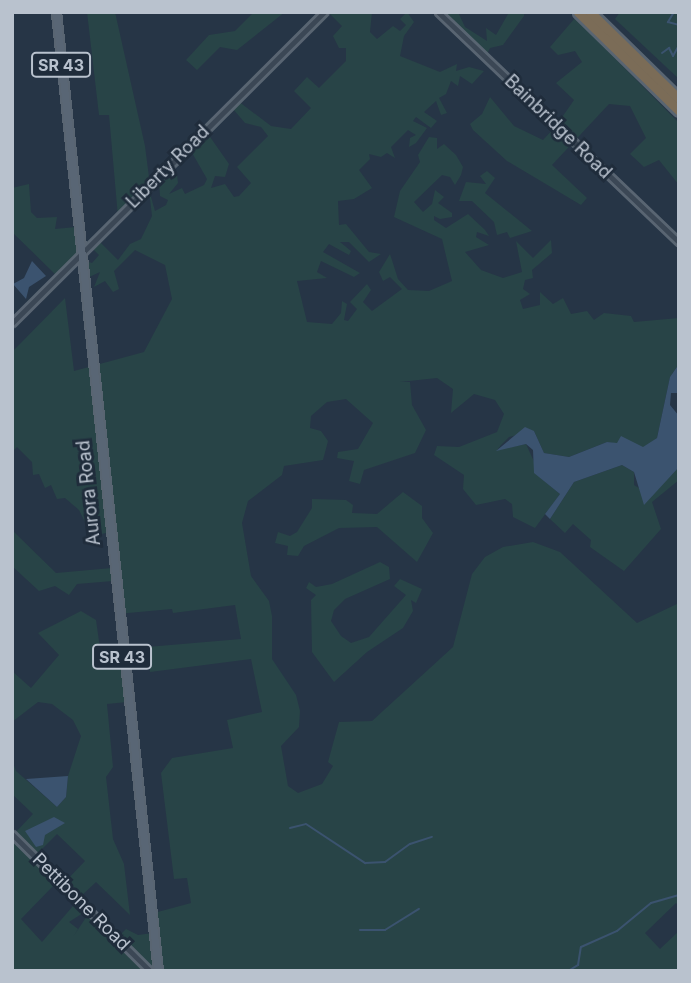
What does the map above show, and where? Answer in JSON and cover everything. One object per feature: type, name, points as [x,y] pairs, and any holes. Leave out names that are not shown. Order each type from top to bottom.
[{"type":"highway","points":[[578,12],[679,111]]},
{"type":"highway","points":[[590,12],[679,99]]},
{"type":"main road","name":"Aurora Road","points":[[56,12],[79,256],[158,971]]},
{"type":"street","name":"Liberty Road","points":[[12,323],[324,12]]},
{"type":"street","name":"Bainbridge Road","points":[[438,12],[679,242]]},
{"type":"street","name":"Pettibone Road","points":[[12,834],[150,971]]},
{"type":"green space","points":[[87,12],[115,12],[145,146],[150,185],[118,217],[109,115],[99,115]]},
{"type":"green space","points":[[254,12],[285,12],[237,50],[220,47],[197,70],[186,60],[209,35],[235,31]]},
{"type":"green space","points":[[328,12],[372,12],[370,32],[377,39],[393,26],[400,31],[406,25],[400,19],[407,12],[414,22],[404,36],[400,56],[440,72],[457,64],[456,71],[469,67],[484,71],[472,84],[460,76],[458,86],[451,81],[446,94],[439,98],[447,113],[441,115],[436,101],[424,112],[437,121],[431,128],[416,117],[413,121],[427,128],[416,143],[409,147],[410,138],[416,135],[408,130],[391,147],[395,158],[387,153],[381,157],[369,154],[370,159],[359,170],[372,188],[354,199],[338,201],[339,225],[346,224],[369,252],[381,254],[369,262],[349,242],[340,242],[351,251],[349,255],[329,244],[323,252],[360,273],[354,277],[321,261],[317,272],[327,278],[297,281],[307,322],[332,324],[341,313],[342,301],[347,304],[344,320],[348,321],[357,309],[350,302],[367,284],[371,290],[363,302],[372,311],[402,289],[390,277],[383,281],[379,272],[390,254],[398,279],[408,290],[429,291],[452,281],[442,239],[394,217],[400,191],[420,162],[418,155],[429,137],[437,138],[437,149],[444,144],[456,155],[463,167],[455,185],[450,177],[442,175],[414,202],[423,212],[432,204],[435,190],[444,197],[438,203],[452,213],[452,217],[440,219],[434,216],[434,220],[446,228],[468,214],[485,230],[489,236],[477,232],[476,237],[489,245],[465,252],[481,270],[503,278],[522,272],[516,241],[533,258],[551,240],[552,253],[532,270],[533,278],[525,280],[523,289],[530,294],[520,300],[523,309],[540,305],[540,292],[553,304],[563,298],[571,314],[587,311],[594,320],[604,313],[631,316],[634,322],[679,318],[679,364],[670,377],[657,438],[643,448],[607,442],[569,457],[544,453],[534,431],[509,437],[502,444],[497,450],[526,444],[542,479],[560,494],[535,528],[513,517],[512,504],[505,499],[476,505],[463,489],[464,475],[434,455],[437,446],[459,447],[497,432],[504,414],[495,400],[474,394],[451,413],[453,389],[437,378],[400,382],[410,382],[412,405],[426,430],[415,453],[364,470],[360,484],[349,481],[354,461],[337,458],[338,452],[358,449],[373,423],[346,399],[327,402],[311,416],[310,428],[321,431],[328,441],[323,460],[284,466],[282,475],[248,501],[242,523],[251,576],[269,601],[272,616],[272,659],[296,695],[300,711],[299,727],[281,746],[288,786],[298,793],[322,784],[333,766],[328,762],[339,722],[372,721],[453,647],[472,574],[485,557],[503,547],[533,542],[560,552],[637,623],[679,603],[679,906],[676,903],[645,933],[660,949],[679,931],[679,971],[161,971],[154,913],[191,903],[187,878],[174,879],[161,773],[172,758],[233,748],[227,720],[262,712],[251,659],[150,672],[147,647],[241,639],[235,605],[173,613],[172,609],[117,614],[113,581],[77,584],[69,595],[55,586],[39,591],[12,566],[12,530],[56,573],[112,568],[107,520],[106,533],[92,536],[79,510],[65,498],[57,499],[51,485],[45,488],[39,474],[33,475],[32,462],[17,447],[12,452],[12,352],[65,298],[74,371],[144,352],[172,299],[165,265],[135,250],[114,271],[119,289],[113,292],[105,281],[94,287],[100,272],[87,278],[86,261],[92,263],[99,255],[92,248],[99,241],[118,260],[130,244],[141,239],[152,216],[149,190],[155,211],[166,205],[168,200],[160,196],[159,182],[169,171],[177,174],[178,183],[169,194],[182,188],[185,194],[204,185],[207,179],[191,151],[208,134],[229,164],[225,177],[215,176],[211,188],[225,184],[234,197],[239,196],[251,183],[237,167],[268,136],[261,127],[245,123],[233,109],[238,101],[271,126],[291,129],[311,108],[294,91],[307,77],[319,88],[346,61],[346,48],[339,48],[333,36],[342,26]]},
{"type":"green space","points":[[444,12],[458,12],[465,27],[487,41],[486,28],[496,35],[508,14],[524,12],[524,16],[503,45],[490,48],[487,54]]},
{"type":"green space","points":[[620,12],[679,12],[679,79],[615,19]]},
{"type":"green space","points":[[575,18],[679,123],[679,185],[659,160],[644,167],[630,154],[646,138],[630,106],[609,104],[552,165],[587,198],[581,205],[507,161],[473,130],[470,124],[482,114],[490,97],[514,126],[543,140],[556,126],[574,100],[556,83],[582,62],[575,51],[558,55],[550,47]]},
{"type":"green space","points":[[487,171],[495,178],[485,193],[532,231],[510,238],[507,232],[497,235],[494,222],[472,201],[459,201],[466,182],[486,184],[480,176]]},
{"type":"green space","points":[[29,184],[31,212],[37,218],[57,217],[55,229],[76,227],[79,256],[58,277],[12,232],[12,188]]},
{"type":"green space","points":[[622,465],[634,472],[634,485],[650,495],[679,467],[679,480],[652,502],[661,529],[624,571],[590,547],[591,540],[573,524],[565,533],[550,519],[574,482]]},
{"type":"green space","points":[[403,492],[422,506],[422,518],[433,533],[417,562],[377,527],[339,528],[304,546],[298,556],[287,555],[288,546],[275,543],[278,532],[290,536],[297,532],[312,508],[312,499],[346,500],[353,505],[352,513],[377,514]]},
{"type":"green space","points":[[380,562],[389,567],[390,579],[345,599],[334,610],[331,621],[341,636],[351,643],[369,637],[406,595],[394,586],[400,579],[422,589],[416,603],[411,600],[413,611],[403,628],[367,652],[334,682],[312,652],[311,600],[316,595],[306,588],[309,582],[316,587],[332,584]]},
{"type":"green space","points":[[81,611],[96,620],[100,648],[121,646],[127,702],[107,704],[113,767],[106,777],[113,839],[124,864],[130,915],[96,882],[78,899],[63,884],[85,861],[57,834],[35,856],[13,835],[33,814],[12,794],[12,760],[16,771],[57,807],[66,797],[68,776],[81,736],[73,720],[52,704],[38,702],[12,722],[12,671],[31,688],[59,655],[38,633]]},
{"type":"green space","points":[[12,840],[56,883],[21,919],[42,942],[73,906],[74,899],[86,911],[69,922],[78,929],[73,937],[89,913],[144,971],[12,971]]},
{"type":"green space","points":[[126,929],[138,935],[153,933],[158,971],[150,971],[117,938]]},
{"type":"water","points":[[32,261],[46,276],[29,287],[26,299],[13,284],[24,278]]},
{"type":"water","points":[[679,364],[679,393],[671,393],[670,405],[679,416],[679,467],[644,505],[634,472],[622,465],[574,482],[550,519],[545,514],[560,494],[534,473],[533,450],[526,444],[496,451],[525,427],[534,431],[544,453],[569,457],[607,442],[617,443],[621,436],[643,447],[657,438],[670,377]]},
{"type":"water","points":[[68,776],[66,797],[57,807],[26,779]]},
{"type":"water","points":[[54,817],[65,823],[45,835],[43,845],[36,847],[25,831]]},
{"type":"waterway","points":[[674,12],[668,22],[679,25]]},
{"type":"waterway","points":[[679,29],[679,40]]},
{"type":"waterway","points":[[662,53],[669,48],[673,56],[679,45]]},
{"type":"waterway","points":[[290,828],[306,824],[365,863],[385,862],[410,844],[432,837]]},
{"type":"waterway","points":[[568,971],[578,965],[581,947],[617,931],[651,903],[679,895]]},
{"type":"waterway","points":[[360,930],[385,930],[419,909]]}]
